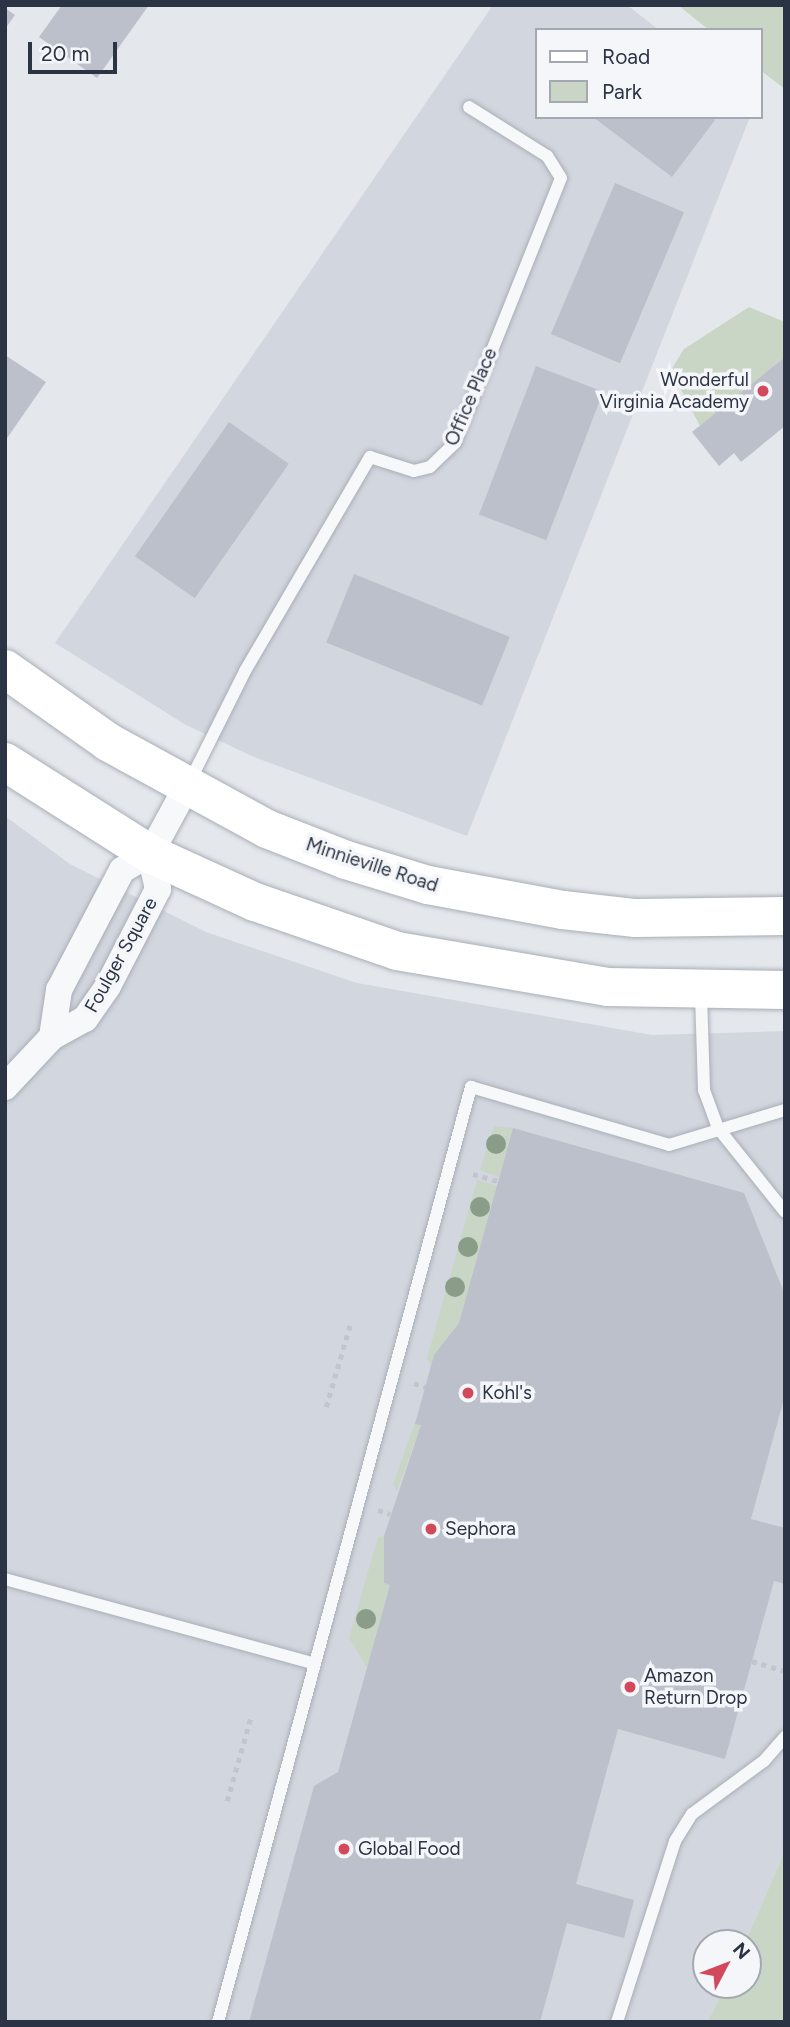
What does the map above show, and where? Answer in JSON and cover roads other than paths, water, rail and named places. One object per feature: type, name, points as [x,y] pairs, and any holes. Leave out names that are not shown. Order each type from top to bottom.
[{"type":"main road","name":"Minnieville Road","points":[[5,669],[108,742],[278,834],[441,888],[636,918],[785,916]]},
{"type":"main road","points":[[5,762],[150,854],[255,902],[397,951],[608,987],[701,991],[785,990]]},
{"type":"street","name":"Foulger Square","points":[[52,1037],[59,990],[122,870],[150,854],[187,786]]},
{"type":"street","name":"Foulger Square","points":[[5,1087],[52,1037],[85,1019],[120,962],[159,889],[150,854]]},
{"type":"lane","name":"Office Place","points":[[187,786],[245,671],[370,457],[414,471],[430,467],[455,443],[561,178],[547,156],[469,107]]},
{"type":"lane","points":[[701,991],[704,1090],[718,1128],[785,1212]]},
{"type":"lane","points":[[218,2022],[471,1087],[670,1145],[718,1128],[785,1110]]},
{"type":"lane","points":[[5,1579],[315,1664]]},
{"type":"lane","points":[[617,2022],[675,1841],[692,1814],[785,1737]]},
{"type":"place","name":"Wonderful Virginia Academy","points":[[763,391]]},
{"type":"place","name":"Kohl's","points":[[468,1393]]},
{"type":"place","name":"Sephora","points":[[431,1529]]},
{"type":"place","name":"Amazon Return Drop","points":[[630,1687]]},
{"type":"place","name":"Global Food","points":[[344,1849]]}]
